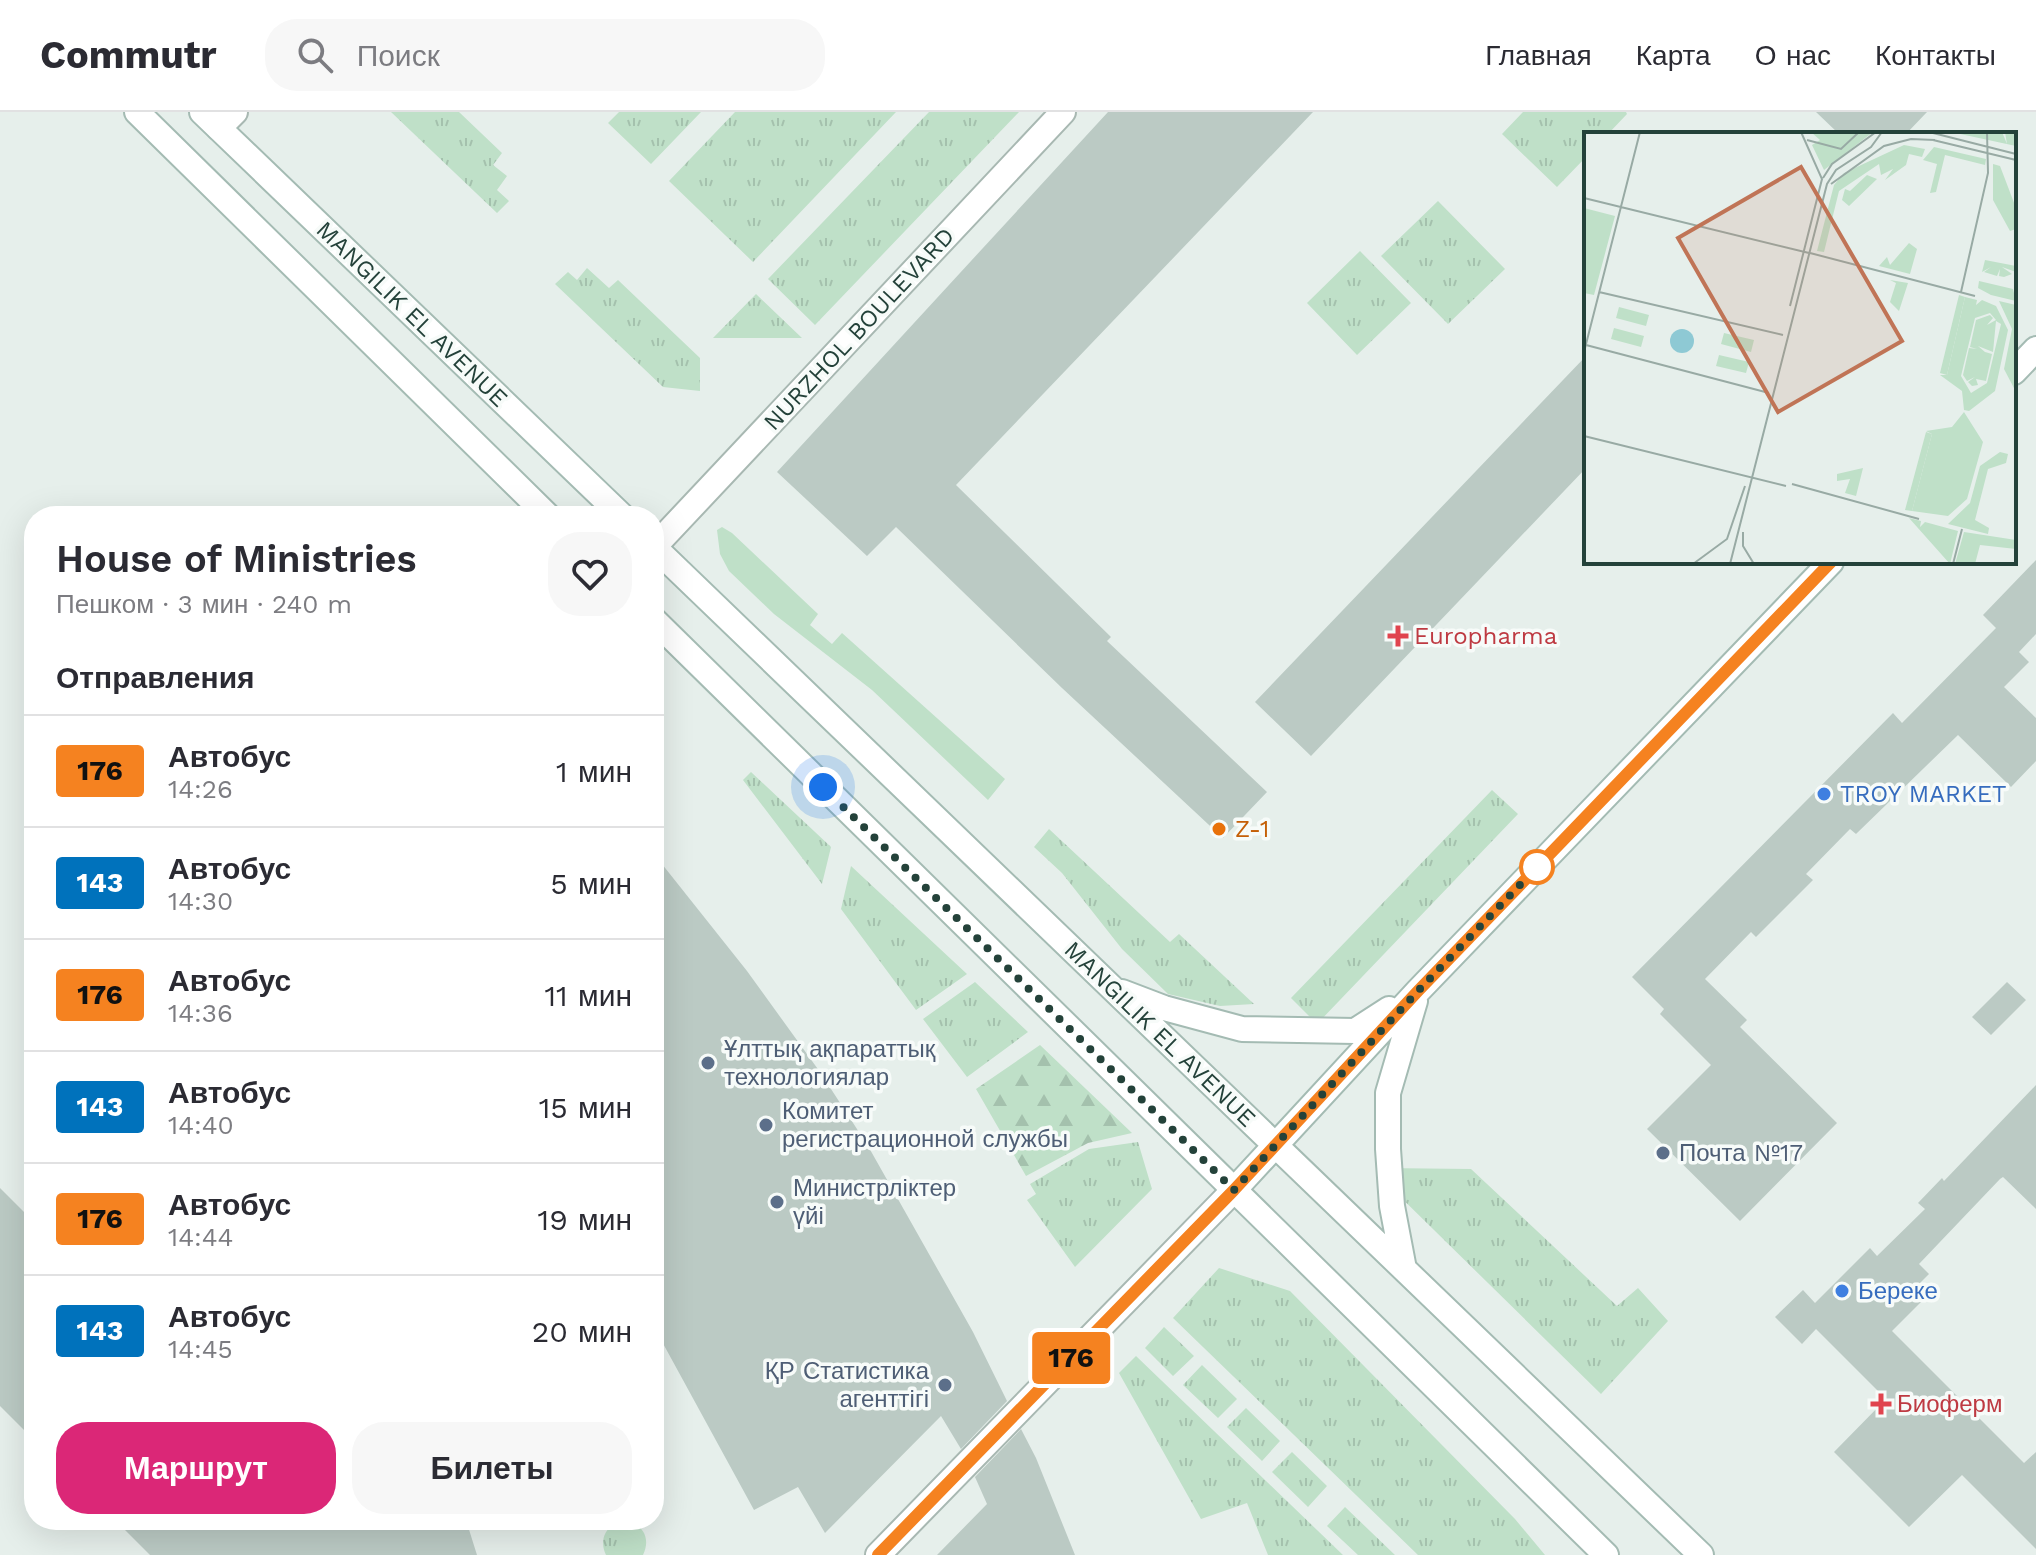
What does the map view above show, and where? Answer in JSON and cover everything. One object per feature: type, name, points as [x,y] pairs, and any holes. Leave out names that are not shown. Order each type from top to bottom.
[{"type":"main road","name":"MANGILIK EL AVENUE","points":[[137,112],[538,506]]},
{"type":"main road","name":"NURZHOL BOULEVARD","points":[[664,536],[1063,112]]},
{"type":"main road","name":"MANGILIK EL AVENUE","points":[[219,117],[612,506]]},
{"type":"main road","points":[[2016,370],[2036,349]]},
{"type":"main road","name":"MANGILIK EL AVENUE","points":[[664,557],[1701,1552]]},
{"type":"main road","points":[[878,1555],[1234,1190],[1418,991],[1829,564]]},
{"type":"main road","points":[[664,630],[1606,1555]]},
{"type":"main road","points":[[1112,988],[1164,1008],[1242,1029],[1284,1031],[1355,1031],[1418,991]]},
{"type":"main road","points":[[1404,1269],[1392,1206],[1388,1093],[1418,991]]},
{"type":"green space","points":[[391,112],[459,112],[502,153],[493,165],[507,176],[497,190],[509,201],[497,213]]},
{"type":"green space","points":[[619,112],[701,112],[651,164],[608,123]]},
{"type":"green space","points":[[735,112],[896,112],[753,262],[669,181]]},
{"type":"green space","points":[[929,112],[1019,112],[815,325],[768,279]]},
{"type":"green space","points":[[1523,112],[1627,114],[1610,132],[1584,132],[1584,159],[1557,187],[1502,134]]},
{"type":"green space","points":[[1438,201],[1505,269],[1448,324],[1381,256]]},
{"type":"green space","points":[[1360,251],[1411,303],[1357,355],[1307,303]]},
{"type":"green space","points":[[587,268],[609,288],[618,280],[700,358],[700,391],[663,387],[555,284],[568,272],[577,280]]},
{"type":"green space","points":[[756,294],[802,338],[713,338]]},
{"type":"green space","points":[[722,527],[818,614],[810,625],[832,644],[842,633],[1005,779],[988,800],[872,690],[774,614],[729,571],[720,554],[717,530]]},
{"type":"green space","points":[[751,772],[831,847],[822,884],[743,780]]},
{"type":"green space","points":[[1492,790],[1518,814],[1317,1024],[1291,998]]},
{"type":"green space","points":[[1049,829],[1170,942],[1179,934],[1254,1004],[1220,1006],[1168,994],[1122,949],[1062,873],[1034,847]]},
{"type":"green space","points":[[851,866],[967,974],[916,1010],[841,909]]},
{"type":"green space","points":[[975,982],[1028,1032],[967,1077],[923,1019]]},
{"type":"green space","points":[[1040,1045],[1132,1133],[1088,1143],[1026,1176],[976,1089]]},
{"type":"green space","points":[[1138,1142],[1152,1189],[1075,1267],[1027,1200],[1036,1194],[1030,1184],[1089,1149]]},
{"type":"green space","points":[[1383,1168],[1471,1169],[1617,1306],[1638,1288],[1668,1321],[1601,1394],[1378,1175]]},
{"type":"green space","points":[[1219,1268],[1290,1291],[1515,1519],[1545,1555],[1418,1555],[1173,1318]]},
{"type":"green space","points":[[1164,1327],[1194,1356],[1173,1376],[1145,1348]]},
{"type":"green space","points":[[1136,1356],[1343,1555],[1268,1555],[1247,1503],[1201,1519],[1119,1373]]},
{"type":"green space","points":[[1202,1365],[1237,1399],[1218,1418],[1183,1385]]},
{"type":"green space","points":[[1246,1408],[1280,1441],[1262,1461],[1227,1427]]},
{"type":"green space","points":[[1292,1452],[1327,1486],[1308,1507],[1272,1472]]},
{"type":"green space","points":[[1345,1507],[1395,1555],[1358,1555],[1327,1526]]},
{"type":"green space","points":[[608,1530],[642,1530],[646,1542],[643,1555],[606,1555],[603,1544]]},
{"type":"building","points":[[1108,112],[1313,112],[956,485],[1111,637],[1107,641],[1267,792],[1223,838],[896,527],[867,556],[777,472]]},
{"type":"building","points":[[1816,112],[1927,112],[1908,132],[1837,132]]},
{"type":"building","points":[[1584,358],[1584,470],[1311,756],[1255,702]]},
{"type":"building","points":[[2036,560],[2036,634],[2019,652],[2029,662],[2004,687],[2036,718],[2036,761],[2011,787],[1958,735],[1856,834],[1850,829],[1806,874],[1813,880],[1756,937],[1751,932],[1705,979],[1747,1020],[1740,1027],[1837,1123],[1740,1221],[1647,1129],[1711,1065],[1660,1014],[1664,1009],[1632,977],[1893,713],[1902,723],[1996,628],[1983,615]]},
{"type":"building","name":"Министрліктер үйі","points":[[664,867],[747,971],[820,1072],[868,1146],[973,1332],[1007,1401],[961,1449],[941,1416],[825,1533],[798,1487],[754,1510],[664,1345]]},
{"type":"building","points":[[2007,982],[2026,1000],[1991,1035],[1972,1017]]},
{"type":"building","points":[[2036,1085],[2036,1209],[2003,1177],[2000,1179],[1919,1264],[1929,1274],[1912,1291],[1922,1301],[1892,1331],[2024,1463],[2036,1452],[2036,1549],[1962,1475],[1909,1527],[1834,1452],[1886,1399],[1816,1329],[1802,1344],[1775,1317],[1803,1290],[1815,1303],[1870,1248],[1877,1256],[1925,1209],[1918,1203],[1942,1178],[1944,1181]]},
{"type":"building","points":[[0,1188],[24,1212],[24,1430],[0,1406]]},
{"type":"building","points":[[1021,1429],[1075,1555],[937,1555],[987,1504],[975,1477]]},
{"type":"building","points":[[125,1530],[469,1530],[477,1555],[150,1555]]},
{"type":"bus line","name":"176","points":[[878,1555],[1234,1190],[1418,991],[1829,564]]},
{"type":"place","name":"Europharma","points":[[1398,636]]},
{"type":"place","name":"TROY MARKET","points":[[1824,794]]},
{"type":"place","name":"Z-1","points":[[1219,829]]},
{"type":"place","name":"Ұлттық ақпараттық технологиялар","points":[[708,1063]]},
{"type":"place","name":"Комитет регистрационной службы","points":[[766,1125]]},
{"type":"place","name":"Почта №17","points":[[1663,1153]]},
{"type":"place","name":"Министрліктер үйі","points":[[777,1202]]},
{"type":"place","name":"Береке","points":[[1842,1291]]},
{"type":"place","name":"ҚР Статистика агенттігі","points":[[945,1385]]},
{"type":"place","name":"Биоферм","points":[[1881,1404]]},
{"type":"route","points":[[823,787],[1234,1190],[1541,863],[1537,867]]}]
